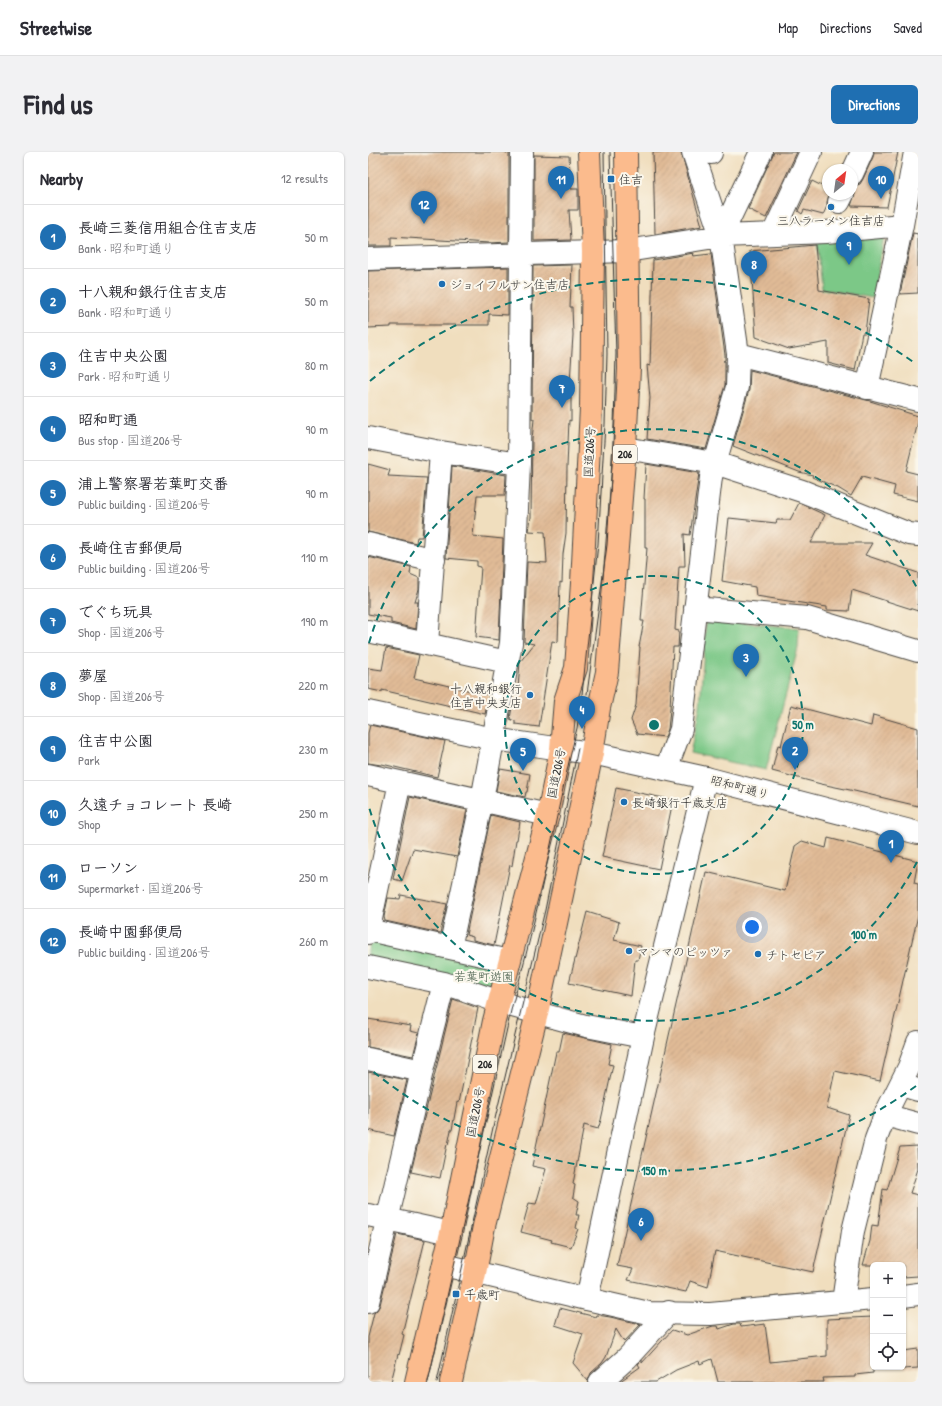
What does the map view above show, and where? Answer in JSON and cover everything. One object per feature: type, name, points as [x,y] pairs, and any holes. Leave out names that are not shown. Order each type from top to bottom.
[{"type":"highway","name":"国道206号","points":[[416,1382],[451,1233],[498,1002],[548,815],[561,749],[565,701],[576,668],[591,408],[593,252],[589,152]]},
{"type":"highway","name":"206","points":[[451,1382],[484,1226],[538,1013],[592,753],[599,708],[607,672],[625,448],[629,368],[626,152]]},
{"type":"street","points":[[450,948],[494,739],[510,643],[519,464],[522,152]]},
{"type":"street","points":[[666,769],[681,729],[711,477],[737,387],[738,354],[721,236],[705,152]]},
{"type":"street","points":[[721,236],[761,152]]},
{"type":"street","points":[[773,234],[811,152]]},
{"type":"street","points":[[857,164],[862,152]]},
{"type":"street","points":[[867,388],[902,225],[915,152]]},
{"type":"street","points":[[368,259],[522,256],[627,251],[721,236],[826,232],[902,225]]},
{"type":"street","points":[[738,354],[918,400]]},
{"type":"street","points":[[368,438],[442,452],[519,464]]},
{"type":"street","points":[[625,448],[715,463],[802,491],[909,534],[918,535]]},
{"type":"street","points":[[428,644],[442,452]]},
{"type":"street","points":[[368,544],[434,560]]},
{"type":"street","points":[[695,608],[807,618],[918,651]]},
{"type":"street","points":[[368,631],[507,662]]},
{"type":"street","name":"昭和町通り","points":[[368,712],[494,739],[592,753],[666,769],[918,833]]},
{"type":"street","points":[[368,775],[548,815]]},
{"type":"street","points":[[587,1299],[643,1037],[706,778]]},
{"type":"street","points":[[400,782],[368,931],[509,961]]},
{"type":"street","points":[[368,967],[444,982],[498,1002],[586,1026],[643,1037]]},
{"type":"street","points":[[368,1302],[378,1217],[422,1071],[444,982]]},
{"type":"street","points":[[843,1302],[853,1231],[876,1139],[885,1115],[909,1087],[909,1067],[918,1042]]},
{"type":"street","points":[[368,1059],[422,1071]]},
{"type":"street","points":[[885,1115],[918,1124]]},
{"type":"street","points":[[378,1217],[451,1233]]},
{"type":"street","points":[[444,1265],[649,1312],[710,1314],[870,1299]]},
{"type":"street","points":[[906,1296],[918,1294]]},
{"type":"street","points":[[600,1382],[627,1358],[669,1312]]},
{"type":"green space","points":[[884,237],[873,298],[822,289],[817,241]]},
{"type":"green space","points":[[706,619],[799,628],[798,648],[766,770],[690,753],[700,706]]},
{"type":"green space","name":"若葉町遊園","points":[[372,935],[503,965],[496,997],[368,964],[368,951]]},
{"type":"building","points":[[368,152],[509,153],[509,242],[489,243],[391,237],[391,246],[368,246]]},
{"type":"building","points":[[653,152],[681,152],[702,226],[655,234]]},
{"type":"building","points":[[774,152],[797,152],[766,218],[748,209]]},
{"type":"building","points":[[874,152],[898,152],[887,207],[851,206],[853,200],[858,200],[858,185],[863,179]]},
{"type":"building","points":[[534,155],[569,156],[571,189],[578,189],[578,210],[569,210],[571,240],[534,241]]},
{"type":"building","points":[[812,181],[822,186],[822,200],[828,200],[827,206],[823,215],[804,210],[802,214],[798,211]]},
{"type":"building","points":[[913,233],[918,234],[918,293],[900,294]]},
{"type":"building","points":[[815,245],[819,290],[869,299],[865,333],[862,333],[855,370],[828,363],[828,342],[789,349],[756,337],[750,251]]},
{"type":"building","points":[[694,253],[693,256],[711,254],[725,355],[725,360],[723,361],[725,361],[725,385],[706,449],[647,439],[650,398],[647,365],[650,366],[653,260]]},
{"type":"building","points":[[572,265],[570,307],[572,307],[573,335],[569,398],[571,398],[571,421],[569,420],[566,533],[563,554],[562,583],[560,582],[558,642],[552,641],[539,727],[515,724],[515,721],[510,719],[513,701],[517,702],[520,662],[534,644],[524,642],[527,562],[547,563],[545,532],[529,531],[531,517],[532,440],[534,419],[532,419],[533,266]]},
{"type":"building","points":[[508,267],[508,315],[489,314],[489,325],[391,325],[391,327],[368,328],[368,271]]},
{"type":"building","points":[[750,370],[870,401],[918,416],[918,422],[906,471],[918,474],[918,501],[893,495],[895,486],[862,477],[851,496],[838,488],[812,477],[813,475],[799,472],[733,446],[749,390]]},
{"type":"building","points":[[368,464],[390,470],[388,476],[427,478],[422,537],[417,537],[416,543],[368,532]]},
{"type":"building","points":[[646,464],[699,473],[690,535],[684,534],[685,566],[679,566],[675,630],[679,631],[678,647],[673,647],[670,709],[668,729],[665,737],[637,734],[631,720],[636,705],[639,647],[644,621],[641,621],[647,548],[645,548],[644,499]]},
{"type":"building","points":[[452,466],[506,475],[505,495],[477,495],[473,536],[503,539],[499,640],[476,637],[481,567],[477,566],[477,561],[446,558]]},
{"type":"building","points":[[799,503],[825,515],[811,543],[872,543],[865,555],[918,573],[918,611],[852,590],[849,611],[827,610],[827,607],[756,596],[755,587],[722,581],[729,518],[776,523],[777,520],[790,520]]},
{"type":"building","points":[[368,557],[411,567],[410,574],[419,578],[419,589],[415,602],[418,602],[416,629],[391,623],[391,618],[368,614]]},
{"type":"building","points":[[386,648],[419,655],[414,678],[489,695],[485,714],[382,690],[382,692],[368,689],[368,668],[382,670]]},
{"type":"building","points":[[791,705],[871,726],[873,715],[918,728],[918,806],[821,784],[772,771],[778,745],[781,746]]},
{"type":"building","points":[[370,725],[445,741],[437,777],[382,764],[368,763],[368,733]]},
{"type":"building","points":[[500,769],[530,774],[525,797],[496,791]]},
{"type":"building","points":[[616,788],[673,800],[659,869],[602,857]]},
{"type":"building","points":[[410,797],[467,810],[457,857],[413,849],[402,881],[393,879]]},
{"type":"building","points":[[491,815],[520,822],[512,866],[510,865],[494,945],[473,940],[473,937],[466,935]]},
{"type":"building","name":"チトセピア","points":[[828,838],[918,861],[914,883],[918,884],[918,915],[880,1081],[835,1071],[827,1108],[849,1115],[813,1272],[715,1251],[708,1287],[690,1281],[686,1292],[628,1280],[633,1269],[617,1266],[706,872],[785,891],[795,846],[802,841],[826,848]]},
{"type":"building","points":[[401,895],[447,904],[440,933],[385,921],[384,917],[388,898],[400,899]]},
{"type":"building","points":[[587,912],[619,922],[614,940],[641,946],[638,960],[635,960],[631,996],[569,983]]},
{"type":"building","points":[[453,999],[478,1008],[459,1103],[457,1102],[452,1130],[448,1145],[447,1144],[440,1178],[411,1172]]},
{"type":"building","points":[[368,1019],[411,1026],[410,1031],[419,1033],[413,1056],[368,1047]]},
{"type":"building","points":[[563,1033],[612,1044],[608,1064],[613,1065],[598,1129],[584,1125],[573,1184],[575,1185],[573,1197],[579,1201],[576,1215],[579,1215],[576,1228],[578,1229],[571,1247],[551,1242],[552,1240],[521,1232],[529,1203],[536,1204],[546,1169],[532,1166],[556,1052],[559,1052]]},
{"type":"building","points":[[368,1072],[407,1080],[394,1136],[368,1130]]},
{"type":"building","points":[[917,1146],[918,1169],[910,1193],[918,1195],[918,1276],[906,1277],[906,1262],[870,1262],[870,1265],[863,1265],[870,1241],[872,1225],[878,1226],[883,1189],[887,1190],[900,1147]]},
{"type":"building","points":[[397,1234],[425,1240],[402,1334],[404,1335],[391,1382],[368,1382],[368,1337],[374,1313],[380,1305]]},
{"type":"building","points":[[560,1308],[596,1317],[597,1315],[610,1317],[641,1324],[624,1342],[616,1329],[606,1357],[591,1373],[588,1381],[573,1363],[583,1334],[555,1325]]},
{"type":"building","points":[[870,1317],[870,1370],[873,1370],[873,1373],[855,1375],[855,1377],[823,1378],[824,1382],[718,1382],[712,1359],[700,1364],[699,1361],[676,1370],[656,1382],[619,1382],[640,1367],[638,1364],[642,1360],[642,1363],[672,1330],[687,1335],[713,1326],[718,1326],[719,1329],[734,1324],[740,1324],[741,1327],[765,1324],[770,1362],[827,1356],[827,1319]]},
{"type":"building","points":[[918,1349],[918,1368],[906,1369],[906,1351]]},
{"type":"tram line","points":[[428,1382],[512,1006],[522,972],[538,903],[581,704],[598,544],[605,424],[607,354],[604,152]]},
{"type":"tram line","points":[[587,694],[607,545],[614,425],[616,354],[610,152]]},
{"type":"tram line","points":[[437,1382],[494,1123],[545,910],[578,748]]},
{"type":"place","name":"住吉","points":[[611,179]]},
{"type":"place","name":"ローソン","points":[[561,199]]},
{"type":"place","name":"久遠チョコレート 長崎","points":[[881,199]]},
{"type":"place","name":"三八ラーメン住吉店","points":[[831,207]]},
{"type":"place","name":"長崎中園郵便局","points":[[424,224]]},
{"type":"place","name":"住吉中公園","points":[[849,265]]},
{"type":"place","name":"ジョイフルサン住吉店","points":[[442,284]]},
{"type":"place","name":"夢屋","points":[[754,284]]},
{"type":"place","name":"でぐち玩具","points":[[562,408]]},
{"type":"place","name":"住吉中央公園","points":[[746,677]]},
{"type":"place","name":"十八親和銀行 住吉中央支店","points":[[530,695]]},
{"type":"place","name":"昭和町通","points":[[582,729]]},
{"type":"place","name":"十八親和銀行住吉支店","points":[[795,770]]},
{"type":"place","name":"浦上警察署若葉町交番","points":[[523,771]]},
{"type":"place","name":"長崎銀行千歳支店","points":[[624,802]]},
{"type":"place","name":"長崎三菱信用組合住吉支店","points":[[891,863]]},
{"type":"place","name":"マンマのピッツァ","points":[[629,951]]},
{"type":"place","name":"チトセピア","points":[[758,954]]},
{"type":"place","name":"長崎住吉郵便局","points":[[641,1241]]},
{"type":"place","name":"千歳町","points":[[456,1294]]}]
